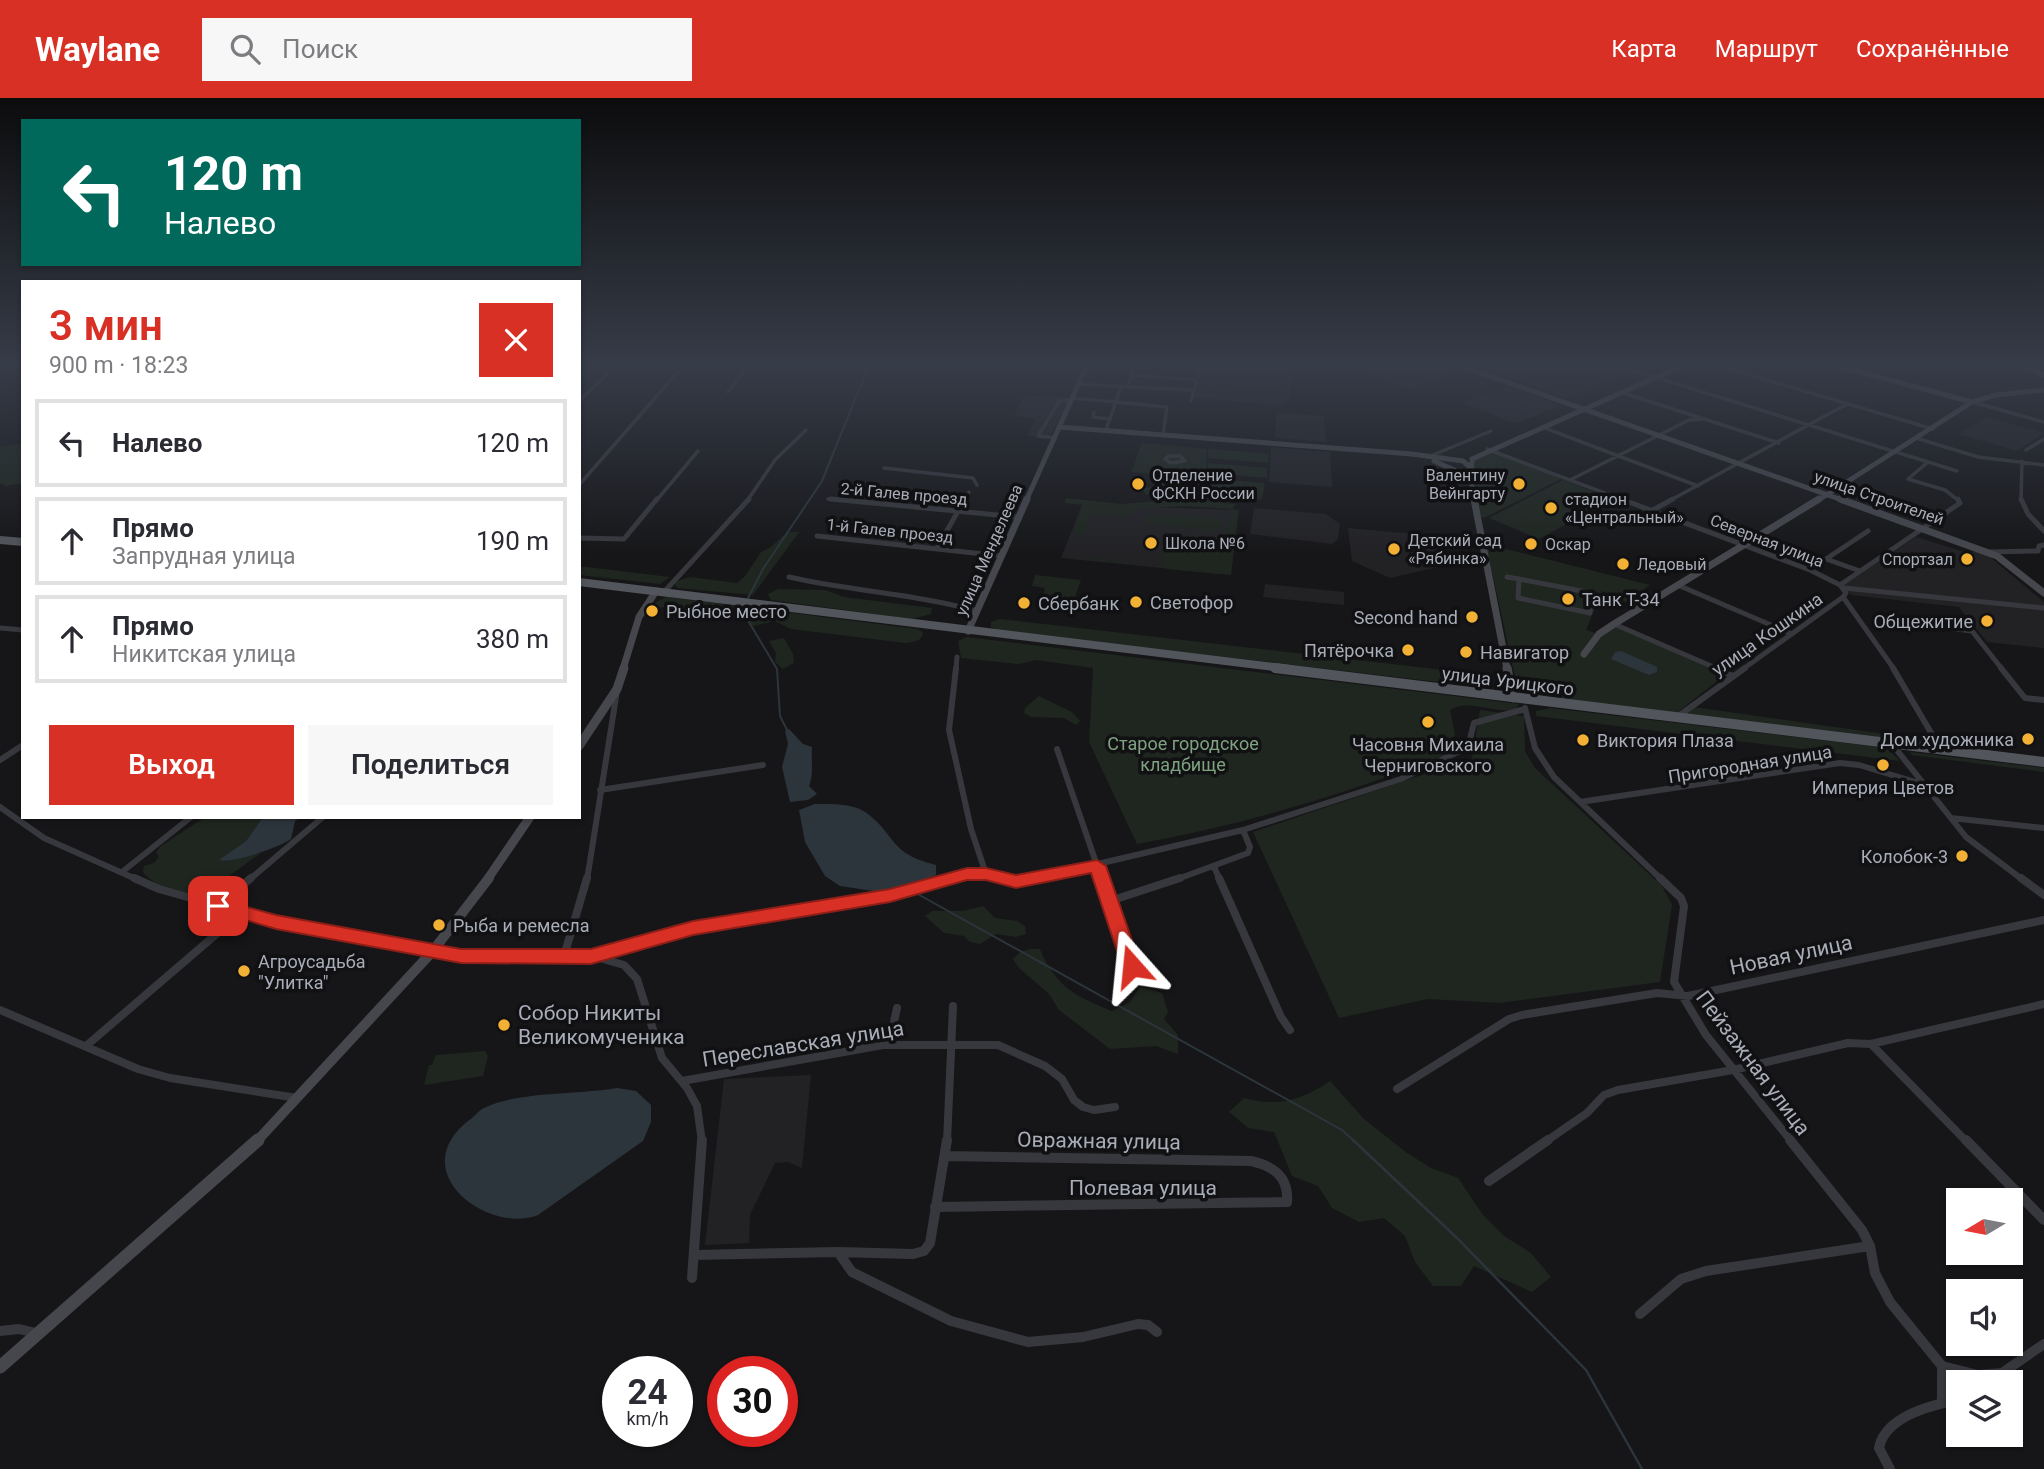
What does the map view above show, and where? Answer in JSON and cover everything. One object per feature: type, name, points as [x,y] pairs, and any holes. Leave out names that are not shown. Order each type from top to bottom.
[{"type":"main road","points":[[0,540],[21,542]]},
{"type":"main road","name":"улица Урицкого","points":[[581,582],[1520,702],[2044,762]]},
{"type":"street","points":[[581,483],[628,429]]},
{"type":"street","points":[[564,956],[587,877],[617,689],[639,617],[660,591],[756,491],[775,460],[806,429]]},
{"type":"street","points":[[1044,429],[1038,436],[1055,438]]},
{"type":"street","name":"улица Менделеева","points":[[968,631],[1058,429]]},
{"type":"street","points":[[1090,429],[1457,460],[1468,463],[1471,468]]},
{"type":"street","points":[[1163,435],[1164,429]]},
{"type":"street","points":[[1471,468],[1458,470],[1448,467],[1445,462],[1472,459],[1487,449],[1537,429]]},
{"type":"street","points":[[1547,429],[1698,486]]},
{"type":"street","name":"улица Строителей","points":[[1639,429],[1987,552],[2044,593]]},
{"type":"street","points":[[1570,480],[1616,454],[1670,429]]},
{"type":"street","points":[[1738,429],[1779,443]]},
{"type":"street","points":[[1651,510],[1805,429]]},
{"type":"street","points":[[1819,429],[1957,471]]},
{"type":"street","points":[[1584,654],[1599,634],[1614,624],[1746,546],[1825,494],[1933,429]]},
{"type":"street","points":[[1426,458],[1491,431]]},
{"type":"street","points":[[1919,439],[1978,457],[2044,465]]},
{"type":"street","points":[[2026,450],[2044,439]]},
{"type":"street","name":"Северная улица","points":[[1487,449],[1746,546],[1842,587],[2044,608]]},
{"type":"street","points":[[581,538],[624,539],[698,451]]},
{"type":"street","points":[[1426,458],[1470,477]]},
{"type":"street","points":[[591,956],[717,923],[890,896],[967,874],[986,874],[1016,881],[1097,866],[1243,830],[1401,779],[1468,747],[1474,723],[1520,702],[1470,477],[1472,459]]},
{"type":"street","points":[[2022,461],[2017,488],[2019,501],[2044,531]]},
{"type":"street","name":"улица Кошкина","points":[[1676,718],[1843,597],[1842,587],[1860,572],[1961,500],[1951,492],[1908,479],[1928,463]]},
{"type":"street","points":[[884,468],[973,478],[977,485]]},
{"type":"street","points":[[937,548],[969,492]]},
{"type":"street","name":"2-й Галев проезд","points":[[828,499],[1019,517]]},
{"type":"street","points":[[1860,572],[1826,559],[1868,531]]},
{"type":"street","name":"1-й Галев проезд","points":[[817,536],[1002,556]]},
{"type":"street","points":[[1987,552],[2041,552],[2039,546],[2044,545]]},
{"type":"street","points":[[789,577],[841,589],[937,600],[977,611]]},
{"type":"street","points":[[1507,577],[1569,591],[1592,593],[1590,613],[1510,597]]},
{"type":"street","points":[[1518,598],[1519,579]]},
{"type":"street","points":[[1680,586],[1792,634]]},
{"type":"street","points":[[1843,597],[1905,685],[1940,749]]},
{"type":"street","points":[[1614,624],[1733,676]]},
{"type":"street","points":[[1932,626],[1972,631],[2025,698],[2044,700]]},
{"type":"street","points":[[0,628],[21,630]]},
{"type":"street","points":[[957,657],[957,677],[949,706],[949,730],[971,829],[986,874]]},
{"type":"street","points":[[581,743],[617,689]]},
{"type":"street","name":"Пейзажная улица","points":[[1520,702],[1535,748],[1544,764],[1580,803],[1681,898],[1684,906],[1674,982],[1681,996],[1733,1070],[1862,1230],[1870,1245],[1875,1273],[1889,1301],[1942,1366]]},
{"type":"street","points":[[1890,743],[1979,848],[2044,895]]},
{"type":"street","points":[[0,760],[21,746]]},
{"type":"street","points":[[1057,749],[1132,966]]},
{"type":"street","name":"Пригородная улица","points":[[1580,803],[1840,763],[1859,765],[1922,784]]},
{"type":"street","points":[[600,790],[687,779],[763,765]]},
{"type":"street","points":[[0,807],[44,838],[159,889],[242,913],[461,956],[591,956],[611,960],[633,973],[650,1014],[663,1059],[670,1073],[682,1081],[695,1099],[703,1132],[692,1278]]},
{"type":"street","points":[[1951,818],[2044,828]]},
{"type":"street","points":[[122,872],[188,819]]},
{"type":"street","points":[[218,906],[321,819]]},
{"type":"street","points":[[0,1367],[236,1162],[299,1098],[432,952],[470,905],[529,819]]},
{"type":"street","points":[[1110,901],[1248,853],[1250,847],[1243,830]]},
{"type":"street","points":[[1214,867],[1281,1017],[1290,1030]]},
{"type":"street","points":[[86,1046],[242,913]]},
{"type":"street","name":"Новая улица","points":[[1397,1090],[1509,1019],[1522,1014],[1657,993],[1681,996],[2044,920]]},
{"type":"street","points":[[1489,1181],[1587,1113],[1604,1095],[1618,1090],[1733,1070],[1848,1042],[1871,1044],[2044,1004]]},
{"type":"street","points":[[694,1255],[838,1252],[913,1254],[924,1251],[930,1243],[935,1207],[943,1185],[953,1006]]},
{"type":"street","points":[[889,1045],[897,1008]]},
{"type":"street","points":[[0,1010],[138,1069],[170,1079],[299,1098]]},
{"type":"street","points":[[1871,1044],[2044,1220]]},
{"type":"street","name":"Переславская улица","points":[[682,1081],[889,1045],[998,1045],[1045,1066],[1062,1079],[1074,1101],[1083,1107],[1115,1107]]},
{"type":"street","name":"Овражная улица","points":[[946,1156],[1251,1161]]},
{"type":"street","name":"Полевая улица","points":[[935,1207],[1287,1202],[1289,1195],[1278,1170],[1267,1163],[1251,1161]]},
{"type":"street","points":[[1640,1314],[1681,1279],[1706,1271],[1870,1245]]},
{"type":"street","points":[[838,1252],[852,1272],[951,1321],[1028,1342],[1083,1337],[1138,1324],[1148,1325],[1157,1332]]},
{"type":"street","points":[[0,1331],[19,1329],[38,1334]]},
{"type":"street","points":[[2006,1370],[2044,1343]]},
{"type":"street","points":[[1942,1402],[1942,1366],[1958,1370]]},
{"type":"street","points":[[1890,1469],[1880,1456],[1879,1444],[1886,1429],[1946,1402]]},
{"type":"shaded area","points":[[1030,429],[1054,429],[1050,438],[1027,436]]},
{"type":"shaded area","points":[[1275,429],[1325,429],[1326,442],[1275,438]]},
{"type":"shaded area","points":[[1967,429],[2030,429],[2044,433],[2017,451],[1959,434]]},
{"type":"shaded area","points":[[1271,447],[1330,452],[1332,487],[1269,482]]},
{"type":"shaded area","name":"Школа №6","points":[[1082,505],[1239,510],[1231,575],[1061,558]]},
{"type":"shaded area","points":[[1254,508],[1326,514],[1340,524],[1338,539],[1332,544],[1250,534]]},
{"type":"shaded area","points":[[878,528],[936,534],[929,546],[870,539]]},
{"type":"shaded area","name":"Детский сад «Рябинка»","points":[[1348,528],[1436,536],[1439,567],[1390,578],[1352,561]]},
{"type":"shaded area","points":[[1916,537],[1965,552],[1983,551],[2044,602],[2044,648],[1987,642],[1959,607],[1851,595],[1844,585]]},
{"type":"shaded area","points":[[1265,584],[1344,592],[1344,605],[1263,597]]},
{"type":"shaded area","points":[[1621,651],[1657,667],[1657,672],[1649,675],[1611,659],[1615,652]]},
{"type":"shaded area","points":[[789,729],[803,744],[812,747],[809,786],[817,794],[808,800],[790,802],[782,767],[788,744],[785,731]]},
{"type":"shaded area","points":[[815,804],[843,805],[863,810],[902,850],[936,865],[936,875],[887,893],[840,886],[825,876],[805,842],[799,810]]},
{"type":"shaded area","points":[[262,819],[298,819],[295,821],[291,839],[285,843],[244,857],[219,860],[246,841]]},
{"type":"shaded area","points":[[811,1075],[802,1168],[788,1162],[775,1163],[750,1215],[749,1243],[705,1245],[724,1079]]},
{"type":"shaded area","points":[[617,1088],[636,1091],[651,1105],[651,1122],[643,1141],[538,1215],[517,1219],[476,1207],[459,1193],[448,1176],[445,1157],[452,1138],[482,1109],[531,1096]]},
{"type":"green space","points":[[21,443],[21,483],[6,486],[0,483],[0,447]]},
{"type":"green space","points":[[1142,443],[1207,449],[1206,478],[1131,472]]},
{"type":"green space","points":[[1208,449],[1269,454],[1268,463],[1208,458]]},
{"type":"green space","points":[[1488,450],[1563,478],[1484,518],[1480,516],[1472,477],[1474,460]]},
{"type":"green space","points":[[1208,463],[1267,468],[1267,478],[1207,473]]},
{"type":"green space","points":[[1206,478],[1265,483],[1262,500],[1176,492],[1146,495],[1142,488],[1156,487],[1158,480],[1204,483]]},
{"type":"green space","name":"стадион «Центральный»","points":[[1563,480],[1612,499],[1539,539],[1489,518]]},
{"type":"green space","points":[[1066,498],[1122,504],[1182,499],[1236,504],[1232,509],[1238,510],[1231,575],[1167,569],[1167,566],[1086,560],[1161,565],[1167,543],[1226,548],[1231,509],[1184,506],[1133,509],[1130,517],[1091,513],[1083,535],[1072,533],[1083,505],[1064,503]]},
{"type":"green space","points":[[1156,513],[1217,518],[1225,526],[1213,531],[1147,523],[1146,517]]},
{"type":"green space","points":[[790,532],[799,532],[753,595],[677,588],[675,585],[677,581],[690,577],[737,583],[761,552]]},
{"type":"green space","points":[[1486,544],[1650,585],[1644,589],[1662,596],[1642,609],[1602,591],[1586,630],[1599,634],[1615,625],[1725,675],[1675,714],[1560,700],[1564,694],[1556,692],[1551,698],[1519,695]]},
{"type":"green space","points":[[581,567],[670,577],[660,584],[581,575]]},
{"type":"green space","points":[[1035,575],[1081,580],[1072,606],[1052,603],[1043,596],[1045,588],[1032,586]]},
{"type":"green space","points":[[778,589],[825,590],[844,597],[932,608],[931,614],[912,619],[771,600],[768,594]]},
{"type":"green space","points":[[666,597],[917,629],[923,632],[923,635],[917,640],[905,643],[791,629],[775,621],[753,626],[740,613],[654,607],[655,603]]},
{"type":"green space","points":[[1000,619],[1487,675],[1490,688],[996,630],[991,627],[991,622]]},
{"type":"green space","name":"Старое городское кладбище","points":[[967,637],[1519,704],[1516,709],[1507,710],[1466,706],[1450,710],[1455,735],[1449,741],[1451,752],[1375,781],[1257,817],[1137,844],[1089,742],[1093,668],[1036,660],[1019,664],[961,658],[958,641]]},
{"type":"green space","points":[[784,638],[793,654],[794,663],[783,669],[775,662],[776,653],[769,641]]},
{"type":"green space","points":[[1039,696],[1072,712],[1080,721],[1076,725],[1064,718],[1031,717],[1024,713],[1025,708]]},
{"type":"green space","points":[[1694,707],[1906,737],[1907,742],[1685,716]]},
{"type":"green space","points":[[1550,708],[1887,748],[1900,761],[1536,716],[1536,711]]},
{"type":"green space","points":[[1480,710],[1524,716],[1525,751],[1535,768],[1662,886],[1672,905],[1660,982],[1500,1003],[1428,999],[1339,1018],[1253,832],[1472,758]]},
{"type":"green space","points":[[1909,752],[2044,768],[2044,772],[1912,755]]},
{"type":"green space","points":[[202,819],[262,819],[246,841],[220,860],[261,853],[203,895],[179,893],[154,882],[143,872],[144,866],[154,863],[159,857],[156,852]]},
{"type":"green space","points":[[983,906],[995,918],[1017,921],[1025,926],[1026,934],[1016,937],[996,934],[980,944],[970,942],[964,936],[944,933],[925,916],[932,911],[963,911]]},
{"type":"green space","points":[[1040,949],[1053,972],[1068,989],[1112,1011],[1130,1002],[1140,987],[1162,993],[1168,1012],[1164,1019],[1178,1035],[1178,1054],[1156,1046],[1110,1049],[1059,1010],[1049,994],[1019,968],[1013,959],[1020,952]]},
{"type":"green space","points":[[485,1051],[488,1056],[483,1076],[424,1085],[429,1065],[432,1065],[436,1055]]},
{"type":"green space","points":[[1330,1081],[1364,1119],[1407,1153],[1431,1168],[1458,1178],[1483,1215],[1504,1236],[1531,1253],[1551,1277],[1532,1292],[1474,1266],[1461,1286],[1433,1286],[1415,1262],[1405,1236],[1384,1218],[1359,1222],[1332,1208],[1318,1186],[1292,1176],[1274,1132],[1248,1128],[1229,1112],[1244,1098],[1279,1102],[1299,1098]]},
{"type":"waterway","points":[[748,598],[763,569],[822,481],[843,429]]},
{"type":"waterway","points":[[740,607],[777,669],[780,716],[787,730]]},
{"type":"waterway","points":[[914,892],[1342,1130],[1355,1142]]},
{"type":"waterway","points":[[1353,1140],[1457,1238],[1586,1370],[1642,1469]]},
{"type":"place","name":"Отделение ФСКН России","points":[[1138,484]]},
{"type":"place","name":"Валентину Вейнгарту","points":[[1519,484]]},
{"type":"place","name":"стадион «Центральный»","points":[[1551,508]]},
{"type":"place","name":"Школа №6","points":[[1151,543]]},
{"type":"place","name":"Оскар","points":[[1531,544]]},
{"type":"place","name":"Детский сад «Рябинка»","points":[[1394,549]]},
{"type":"place","name":"Спортзал","points":[[1967,559]]},
{"type":"place","name":"Ледовый","points":[[1623,564]]},
{"type":"place","name":"Танк Т-34","points":[[1568,599]]},
{"type":"place","name":"Светофор","points":[[1136,602]]},
{"type":"place","name":"Сбербанк","points":[[1024,603]]},
{"type":"place","name":"Рыбное место","points":[[652,611]]},
{"type":"place","name":"Second hand","points":[[1472,617]]},
{"type":"place","name":"Общежитие","points":[[1987,621]]},
{"type":"place","name":"Пятёрочка","points":[[1408,650]]},
{"type":"place","name":"Навигатор","points":[[1466,652]]},
{"type":"place","name":"Часовня Михаила Черниговского","points":[[1428,722]]},
{"type":"place","name":"Дом художника","points":[[2028,739]]},
{"type":"place","name":"Виктория Плаза","points":[[1583,740]]},
{"type":"place","name":"Империя Цветов","points":[[1883,765]]},
{"type":"place","name":"Колобок-3","points":[[1962,856]]},
{"type":"place","name":"Рыба и ремесла","points":[[439,925]]},
{"type":"place","name":"Агроусадьба \"Улитка\"","points":[[244,971]]},
{"type":"place","name":"Собор Никиты Великомученика","points":[[504,1025]]},
{"type":"route","points":[[218,906],[276,922],[461,956],[591,956],[607,954],[693,928],[890,896],[967,874],[986,874],[1016,881],[1097,866],[1132,966]]}]
